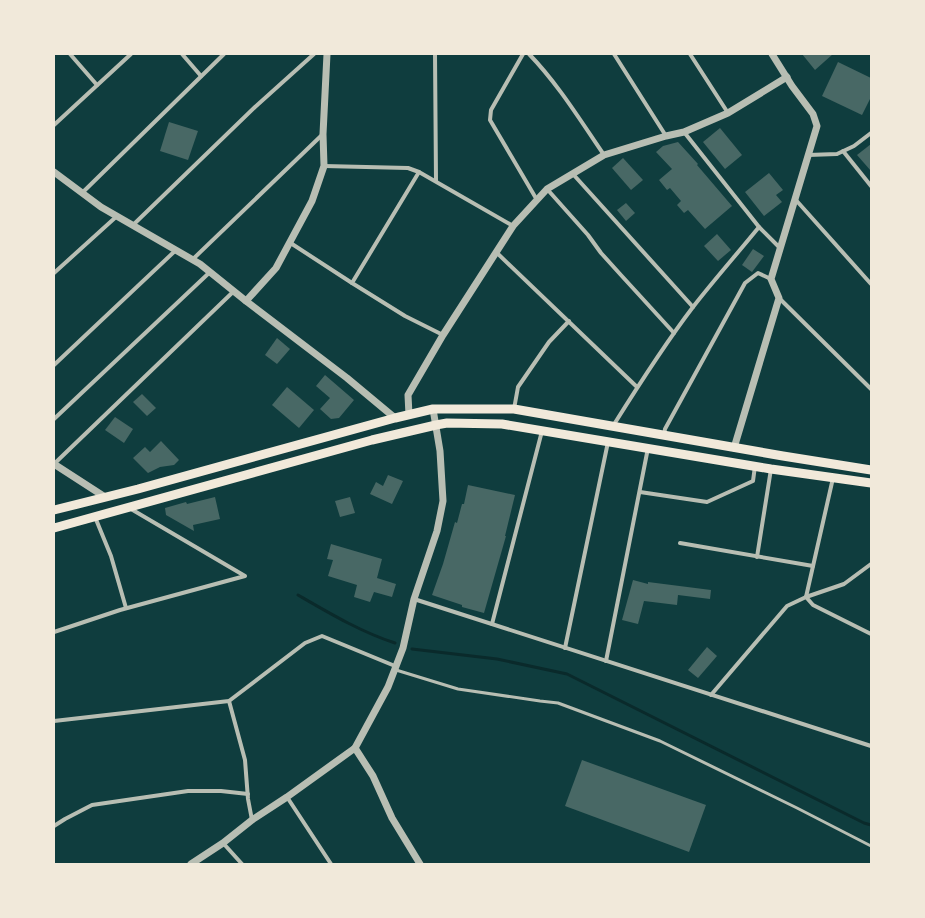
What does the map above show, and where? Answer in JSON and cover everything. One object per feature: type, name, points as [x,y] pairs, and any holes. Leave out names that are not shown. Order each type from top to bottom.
[{"type":"main road","points":[[54,510],[138,489],[395,418],[433,409],[514,409],[734,448],[871,470]]},
{"type":"main road","points":[[54,528],[372,440],[436,424],[502,424],[771,469],[871,483]]},
{"type":"street","points":[[70,54],[97,85]]},
{"type":"street","points":[[54,125],[131,54]]},
{"type":"street","points":[[182,54],[201,76]]},
{"type":"street","points":[[81,193],[224,54]]},
{"type":"street","points":[[133,225],[255,106],[314,54]]},
{"type":"street","points":[[246,301],[276,268],[312,202],[324,166],[323,134],[328,54]]},
{"type":"street","points":[[435,54],[436,182]]},
{"type":"street","points":[[523,54],[491,110],[490,120],[537,200]]},
{"type":"street","points":[[529,54],[540,65],[557,87],[604,155]]},
{"type":"street","points":[[614,54],[666,136]]},
{"type":"street","points":[[690,54],[728,113]]},
{"type":"street","points":[[772,54],[792,86],[813,114],[817,126],[771,280],[779,298],[870,386]]},
{"type":"street","points":[[409,415],[408,394],[513,226],[547,188],[604,155],[684,132],[728,113],[787,77]]},
{"type":"street","points":[[684,132],[759,227],[780,249]]},
{"type":"street","points":[[808,155],[837,154],[854,146],[871,133]]},
{"type":"street","points":[[192,260],[323,134]]},
{"type":"street","points":[[842,151],[871,186]]},
{"type":"street","points":[[324,166],[408,168],[419,172],[513,226]]},
{"type":"street","points":[[352,283],[419,172]]},
{"type":"street","points":[[572,173],[693,307]]},
{"type":"street","points":[[55,176],[117,216],[176,250],[210,272],[347,378],[395,418]]},
{"type":"street","points":[[547,188],[601,253],[674,333]]},
{"type":"street","points":[[795,199],[871,284]]},
{"type":"street","points":[[54,273],[117,216]]},
{"type":"street","points":[[613,426],[637,387],[693,307],[759,227]]},
{"type":"street","points":[[289,242],[405,316],[444,335]]},
{"type":"street","points":[[54,365],[176,250]]},
{"type":"street","points":[[496,252],[637,387]]},
{"type":"street","points":[[54,419],[210,272]]},
{"type":"street","points":[[664,435],[665,429],[746,283],[758,274],[771,280]]},
{"type":"street","points":[[105,497],[54,464],[234,291]]},
{"type":"street","points":[[734,448],[779,298]]},
{"type":"street","points":[[514,409],[518,387],[549,342],[569,321]]},
{"type":"street","points":[[191,864],[354,748],[388,687],[396,670],[403,648],[414,599],[437,532],[443,501],[440,451],[433,409]]},
{"type":"street","points":[[492,624],[542,430]]},
{"type":"street","points":[[565,648],[608,442]]},
{"type":"street","points":[[606,662],[648,448]]},
{"type":"street","points":[[640,492],[707,502],[753,481],[755,466]]},
{"type":"street","points":[[757,557],[771,469]]},
{"type":"street","points":[[806,597],[834,478]]},
{"type":"street","points":[[54,632],[126,608],[245,576],[129,508]]},
{"type":"street","points":[[95,517],[111,556],[126,608]]},
{"type":"street","points":[[680,543],[813,566]]},
{"type":"street","points":[[711,695],[787,606],[806,597],[844,584],[871,564]]},
{"type":"street","points":[[806,597],[813,606],[871,634]]},
{"type":"street","points":[[414,599],[871,746]]},
{"type":"street","points":[[54,721],[229,700],[305,642],[322,636],[395,666],[396,670]]},
{"type":"street","points":[[229,700],[245,760],[252,820]]},
{"type":"street","points":[[354,748],[373,776],[392,818],[420,864]]},
{"type":"street","points":[[54,826],[64,819],[92,805],[188,792],[221,790],[248,794]]},
{"type":"street","points":[[287,797],[331,864]]},
{"type":"street","points":[[223,842],[242,864]]},
{"type":"lane","points":[[396,670],[458,689],[540,702],[558,703],[660,740],[871,846]]},
{"type":"building","points":[[802,54],[833,54],[815,70]]},
{"type":"building","points":[[838,62],[871,78],[871,97],[862,115],[822,96]]},
{"type":"building","points":[[169,122],[198,131],[188,160],[160,151]]},
{"type":"building","points":[[720,128],[742,155],[725,169],[703,142]]},
{"type":"building","points":[[678,142],[732,206],[705,229],[688,210],[684,213],[677,205],[681,201],[670,188],[667,190],[659,180],[672,169],[656,152],[663,146]]},
{"type":"building","points":[[871,144],[871,171],[857,155]]},
{"type":"building","points":[[623,158],[643,180],[631,190],[612,168]]},
{"type":"building","points":[[769,173],[783,190],[776,195],[782,202],[764,216],[745,192]]},
{"type":"building","points":[[626,203],[635,213],[626,221],[617,210]]},
{"type":"building","points":[[717,234],[731,250],[718,261],[704,246]]},
{"type":"building","points":[[753,249],[764,256],[752,272],[742,265]]},
{"type":"building","points":[[277,338],[290,349],[277,364],[265,355]]},
{"type":"building","points":[[325,375],[354,400],[339,418],[331,419],[320,409],[330,398],[316,386]]},
{"type":"building","points":[[287,387],[314,410],[299,428],[272,405]]},
{"type":"building","points":[[142,394],[156,408],[147,416],[133,402]]},
{"type":"building","points":[[115,417],[133,429],[124,443],[105,430]]},
{"type":"building","points":[[161,441],[179,460],[174,465],[160,467],[148,473],[133,458],[145,447],[150,452]]},
{"type":"building","points":[[388,475],[403,481],[392,504],[370,494],[376,482],[383,486]]},
{"type":"building","points":[[468,485],[515,495],[506,536],[484,613],[462,607],[462,605],[432,595],[455,522],[457,523],[462,504],[464,504]]},
{"type":"building","points":[[215,497],[220,519],[193,525],[194,531],[166,515],[165,508],[186,502],[187,504]]},
{"type":"building","points":[[350,497],[355,513],[340,517],[335,501]]},
{"type":"building","points":[[331,544],[382,559],[377,578],[396,584],[392,597],[374,592],[370,602],[354,597],[357,585],[328,576],[333,560],[327,559]]},
{"type":"building","points":[[633,580],[648,584],[648,582],[711,590],[710,599],[678,595],[677,605],[644,601],[638,624],[622,620]]},
{"type":"building","points":[[707,647],[717,656],[698,678],[688,670]]},
{"type":"building","points":[[582,760],[706,805],[689,852],[565,806]]},
{"type":"waterway","points":[[298,595],[358,628],[395,643]]},
{"type":"waterway","points":[[412,649],[497,659],[567,674],[864,823],[871,825]]}]
